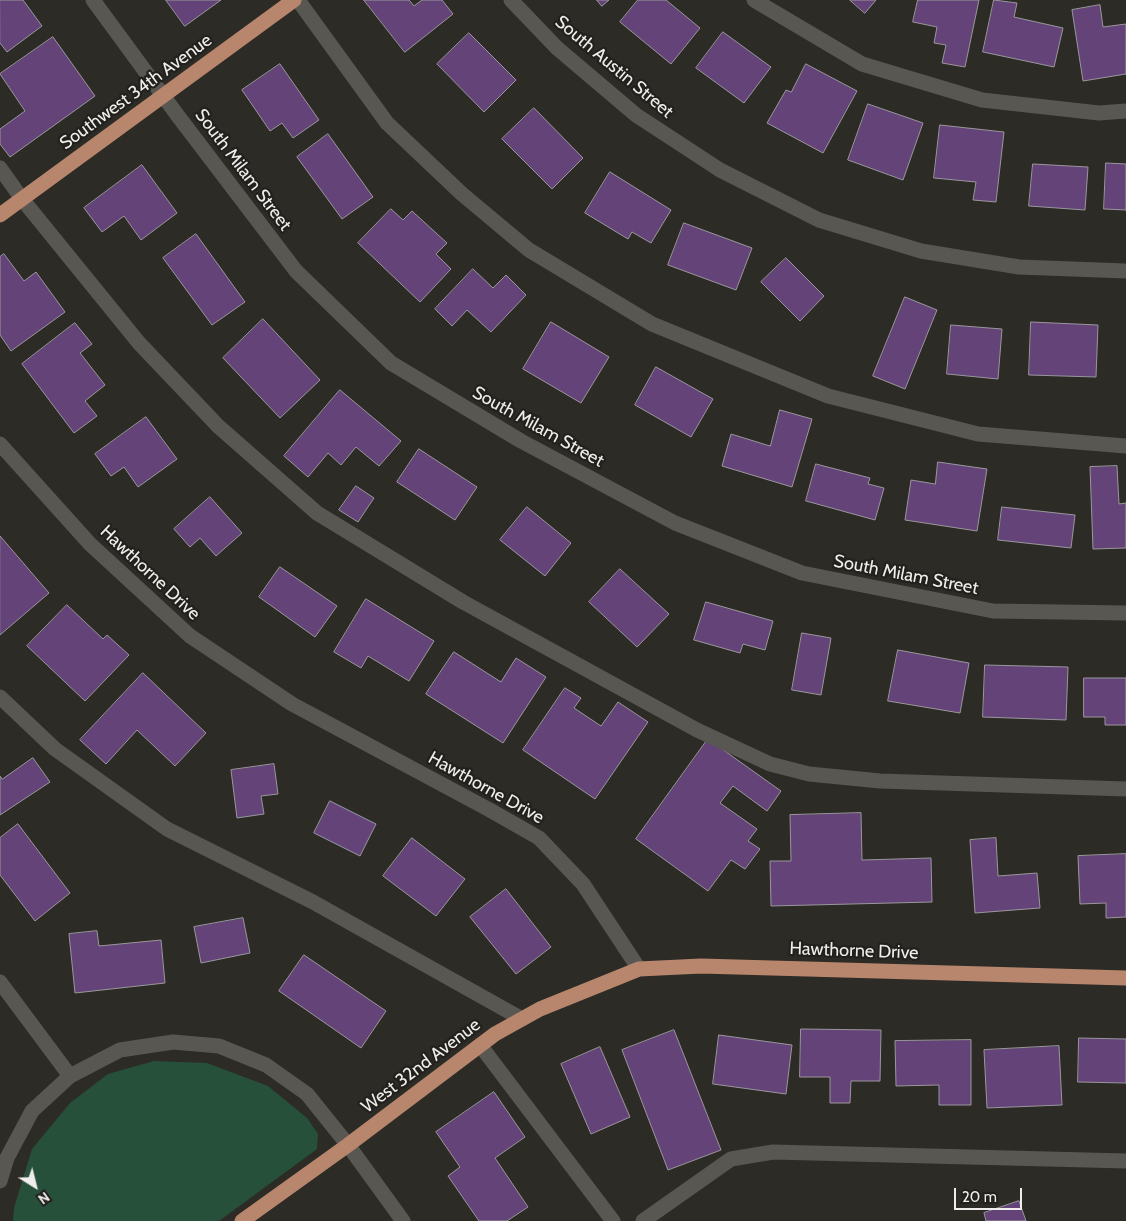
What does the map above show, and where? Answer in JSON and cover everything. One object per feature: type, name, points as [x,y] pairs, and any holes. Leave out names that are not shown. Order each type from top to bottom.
[{"type":"main road","name":"Southwest 34th Avenue","points":[[0,215],[296,0]]},
{"type":"main road","name":"Hawthorne Drive","points":[[639,968],[701,966],[1126,978]]},
{"type":"main road","name":"West 32nd Avenue","points":[[242,1221],[348,1145],[494,1034],[558,1001],[639,968]]},
{"type":"street","name":"South Milam Street","points":[[93,0],[163,96],[296,271],[391,363],[521,441],[675,523],[802,573],[993,612],[1126,613]]},
{"type":"street","points":[[296,0],[387,123],[462,194],[529,250],[652,324],[828,396],[978,434],[1126,446]]},
{"type":"street","name":"South Austin Street","points":[[511,0],[557,48],[636,115],[720,170],[819,220],[931,252],[1019,267],[1126,271]]},
{"type":"street","points":[[754,0],[862,64],[982,100],[1099,113],[1126,111]]},
{"type":"street","points":[[0,168],[22,199],[139,343],[218,426],[317,513],[464,602],[689,725],[770,764],[809,774],[880,781],[1126,789]]},
{"type":"street","name":"Hawthorne Drive","points":[[0,444],[90,544],[190,636],[292,704],[539,838],[583,884],[639,968]]},
{"type":"street","points":[[0,697],[55,749],[167,829],[313,902],[522,1019]]},
{"type":"street","points":[[0,982],[70,1076]]},
{"type":"street","points":[[0,1181],[7,1158],[32,1111],[70,1076],[120,1050],[173,1042],[219,1046],[266,1065],[307,1094],[348,1145],[403,1221]]},
{"type":"street","points":[[480,1045],[613,1221]]},
{"type":"street","points":[[643,1221],[732,1159],[773,1152],[1126,1161]]},
{"type":"green space","points":[[154,1061],[207,1063],[268,1086],[307,1118],[318,1134],[317,1149],[219,1221],[13,1221],[14,1208],[32,1149],[70,1103],[108,1074]]},
{"type":"building","points":[[0,0],[23,0],[42,26],[7,52],[0,43]]},
{"type":"building","points":[[166,0],[221,0],[185,26]]},
{"type":"building","points":[[364,0],[409,0],[414,6],[422,0],[442,0],[453,14],[405,52]]},
{"type":"building","points":[[597,0],[609,0],[602,6]]},
{"type":"building","points":[[638,0],[666,0],[700,28],[671,64],[620,22]]},
{"type":"building","points":[[850,0],[876,0],[865,13]]},
{"type":"building","points":[[918,0],[979,0],[965,67],[942,63],[946,45],[934,43],[937,27],[913,22]]},
{"type":"building","points":[[994,0],[1017,3],[1014,17],[1063,28],[1054,67],[983,52]]},
{"type":"building","points":[[1100,5],[1103,27],[1126,24],[1126,74],[1083,81],[1072,10]]},
{"type":"building","points":[[723,32],[771,67],[744,103],[696,68]]},
{"type":"building","points":[[469,33],[516,80],[484,112],[437,64]]},
{"type":"building","points":[[53,37],[95,96],[10,157],[0,144],[0,129],[25,111],[0,74]]},
{"type":"building","points":[[280,64],[319,120],[293,138],[282,123],[270,131],[242,90]]},
{"type":"building","points":[[806,64],[857,91],[823,153],[767,123],[786,90],[791,92]]},
{"type":"building","points":[[868,104],[923,123],[903,180],[848,160]]},
{"type":"building","points":[[534,108],[583,158],[552,189],[502,139]]},
{"type":"building","points":[[940,125],[1004,132],[996,202],[973,200],[976,182],[934,178]]},
{"type":"building","points":[[328,134],[373,197],[342,219],[297,157]]},
{"type":"building","points":[[1106,163],[1126,164],[1126,210],[1104,209]]},
{"type":"building","points":[[1033,164],[1088,167],[1085,210],[1029,206]]},
{"type":"building","points":[[142,165],[177,213],[141,240],[124,216],[102,232],[84,208]]},
{"type":"building","points":[[610,172],[671,210],[651,243],[632,232],[628,239],[585,213]]},
{"type":"building","points":[[391,209],[403,220],[412,211],[447,243],[436,254],[451,269],[420,302],[358,243]]},
{"type":"building","points":[[684,223],[752,248],[736,290],[668,265]]},
{"type":"building","points":[[196,234],[245,302],[212,325],[163,258]]},
{"type":"building","points":[[4,254],[24,281],[36,272],[65,312],[11,351],[0,335],[0,257]]},
{"type":"building","points":[[786,258],[824,296],[800,321],[761,282]]},
{"type":"building","points":[[473,269],[493,288],[506,275],[526,295],[491,332],[467,310],[452,326],[435,309]]},
{"type":"building","points":[[905,297],[937,310],[905,389],[873,376]]},
{"type":"building","points":[[263,319],[320,380],[280,418],[223,358]]},
{"type":"building","points":[[551,322],[609,357],[581,403],[523,369]]},
{"type":"building","points":[[1031,322],[1098,325],[1096,377],[1029,375]]},
{"type":"building","points":[[75,323],[92,344],[80,353],[105,385],[85,401],[97,416],[74,433],[22,364]]},
{"type":"building","points":[[951,325],[1002,329],[998,379],[947,374]]},
{"type":"building","points":[[656,367],[713,399],[691,437],[635,405]]},
{"type":"building","points":[[340,390],[401,441],[379,466],[356,447],[341,465],[328,453],[308,477],[284,456]]},
{"type":"building","points":[[780,410],[812,419],[792,487],[722,466],[731,434],[770,446]]},
{"type":"building","points":[[146,417],[177,459],[138,487],[124,467],[111,476],[95,454]]},
{"type":"building","points":[[419,449],[477,487],[455,520],[397,482]]},
{"type":"building","points":[[938,462],[987,469],[977,531],[905,520],[911,480],[935,484]]},
{"type":"building","points":[[816,464],[870,478],[868,484],[884,488],[875,520],[806,501]]},
{"type":"building","points":[[1117,466],[1119,504],[1126,503],[1126,548],[1093,549],[1090,467]]},
{"type":"building","points":[[356,486],[374,498],[358,522],[339,510]]},
{"type":"building","points":[[210,497],[242,533],[216,556],[200,538],[190,547],[174,529]]},
{"type":"building","points":[[527,507],[571,543],[545,576],[500,540]]},
{"type":"building","points":[[1002,507],[1075,515],[1071,548],[998,540]]},
{"type":"building","points":[[0,536],[49,593],[0,635]]},
{"type":"building","points":[[280,567],[337,606],[315,637],[259,597]]},
{"type":"building","points":[[620,569],[669,614],[637,647],[589,602]]},
{"type":"building","points":[[366,599],[434,641],[409,681],[368,656],[361,668],[334,652]]},
{"type":"building","points":[[706,602],[773,621],[765,650],[743,644],[740,653],[694,640]]},
{"type":"building","points":[[67,605],[103,639],[107,635],[129,655],[85,701],[27,646]]},
{"type":"building","points":[[802,633],[831,638],[821,695],[792,690]]},
{"type":"building","points":[[898,650],[969,663],[960,713],[888,701]]},
{"type":"building","points":[[454,652],[501,682],[516,658],[546,677],[503,743],[426,694]]},
{"type":"building","points":[[985,665],[1068,667],[1066,720],[983,717]]},
{"type":"building","points":[[143,673],[206,733],[175,766],[137,730],[106,764],[80,740]]},
{"type":"building","points":[[1084,678],[1126,678],[1126,725],[1105,725],[1105,717],[1084,717]]},
{"type":"building","points":[[565,688],[581,698],[574,708],[601,726],[618,702],[648,722],[595,799],[523,750]]},
{"type":"building","points":[[708,739],[781,791],[767,811],[733,786],[720,803],[757,829],[748,841],[760,849],[745,869],[731,860],[708,891],[636,839]]},
{"type":"building","points":[[33,758],[50,782],[0,815],[0,776],[2,779]]},
{"type":"building","points":[[274,764],[278,794],[261,796],[264,814],[237,818],[231,770]]},
{"type":"building","points":[[330,801],[376,824],[360,856],[314,833]]},
{"type":"building","points":[[861,813],[862,860],[931,858],[932,902],[771,906],[770,861],[791,861],[790,815]]},
{"type":"building","points":[[18,824],[70,893],[35,921],[0,875],[0,838]]},
{"type":"building","points":[[412,838],[465,879],[436,916],[383,876]]},
{"type":"building","points":[[996,838],[998,876],[1037,873],[1040,908],[975,913],[970,840]]},
{"type":"building","points":[[1126,854],[1126,917],[1106,918],[1106,903],[1080,904],[1078,856]]},
{"type":"building","points":[[506,889],[551,947],[516,974],[470,917]]},
{"type":"building","points":[[243,918],[250,953],[201,963],[194,927]]},
{"type":"building","points":[[97,931],[99,946],[161,940],[165,983],[75,993],[69,934]]},
{"type":"building","points":[[304,955],[386,1011],[361,1048],[279,991]]},
{"type":"building","points":[[801,1029],[881,1030],[880,1081],[851,1081],[850,1103],[830,1103],[830,1077],[800,1077]]},
{"type":"building","points":[[674,1030],[721,1150],[668,1170],[622,1050]]},
{"type":"building","points":[[719,1035],[792,1045],[786,1094],[713,1084]]},
{"type":"building","points":[[1079,1038],[1126,1039],[1126,1083],[1078,1082]]},
{"type":"building","points":[[971,1040],[971,1105],[939,1105],[939,1085],[896,1086],[895,1041]]},
{"type":"building","points":[[1059,1046],[1062,1105],[987,1108],[984,1050]]},
{"type":"building","points":[[600,1047],[630,1117],[591,1134],[561,1064]]},
{"type":"building","points":[[494,1092],[525,1137],[495,1158],[528,1207],[507,1221],[479,1221],[448,1176],[460,1167],[436,1132]]},
{"type":"building","points":[[1019,1201],[1026,1221],[986,1221],[984,1213]]}]
